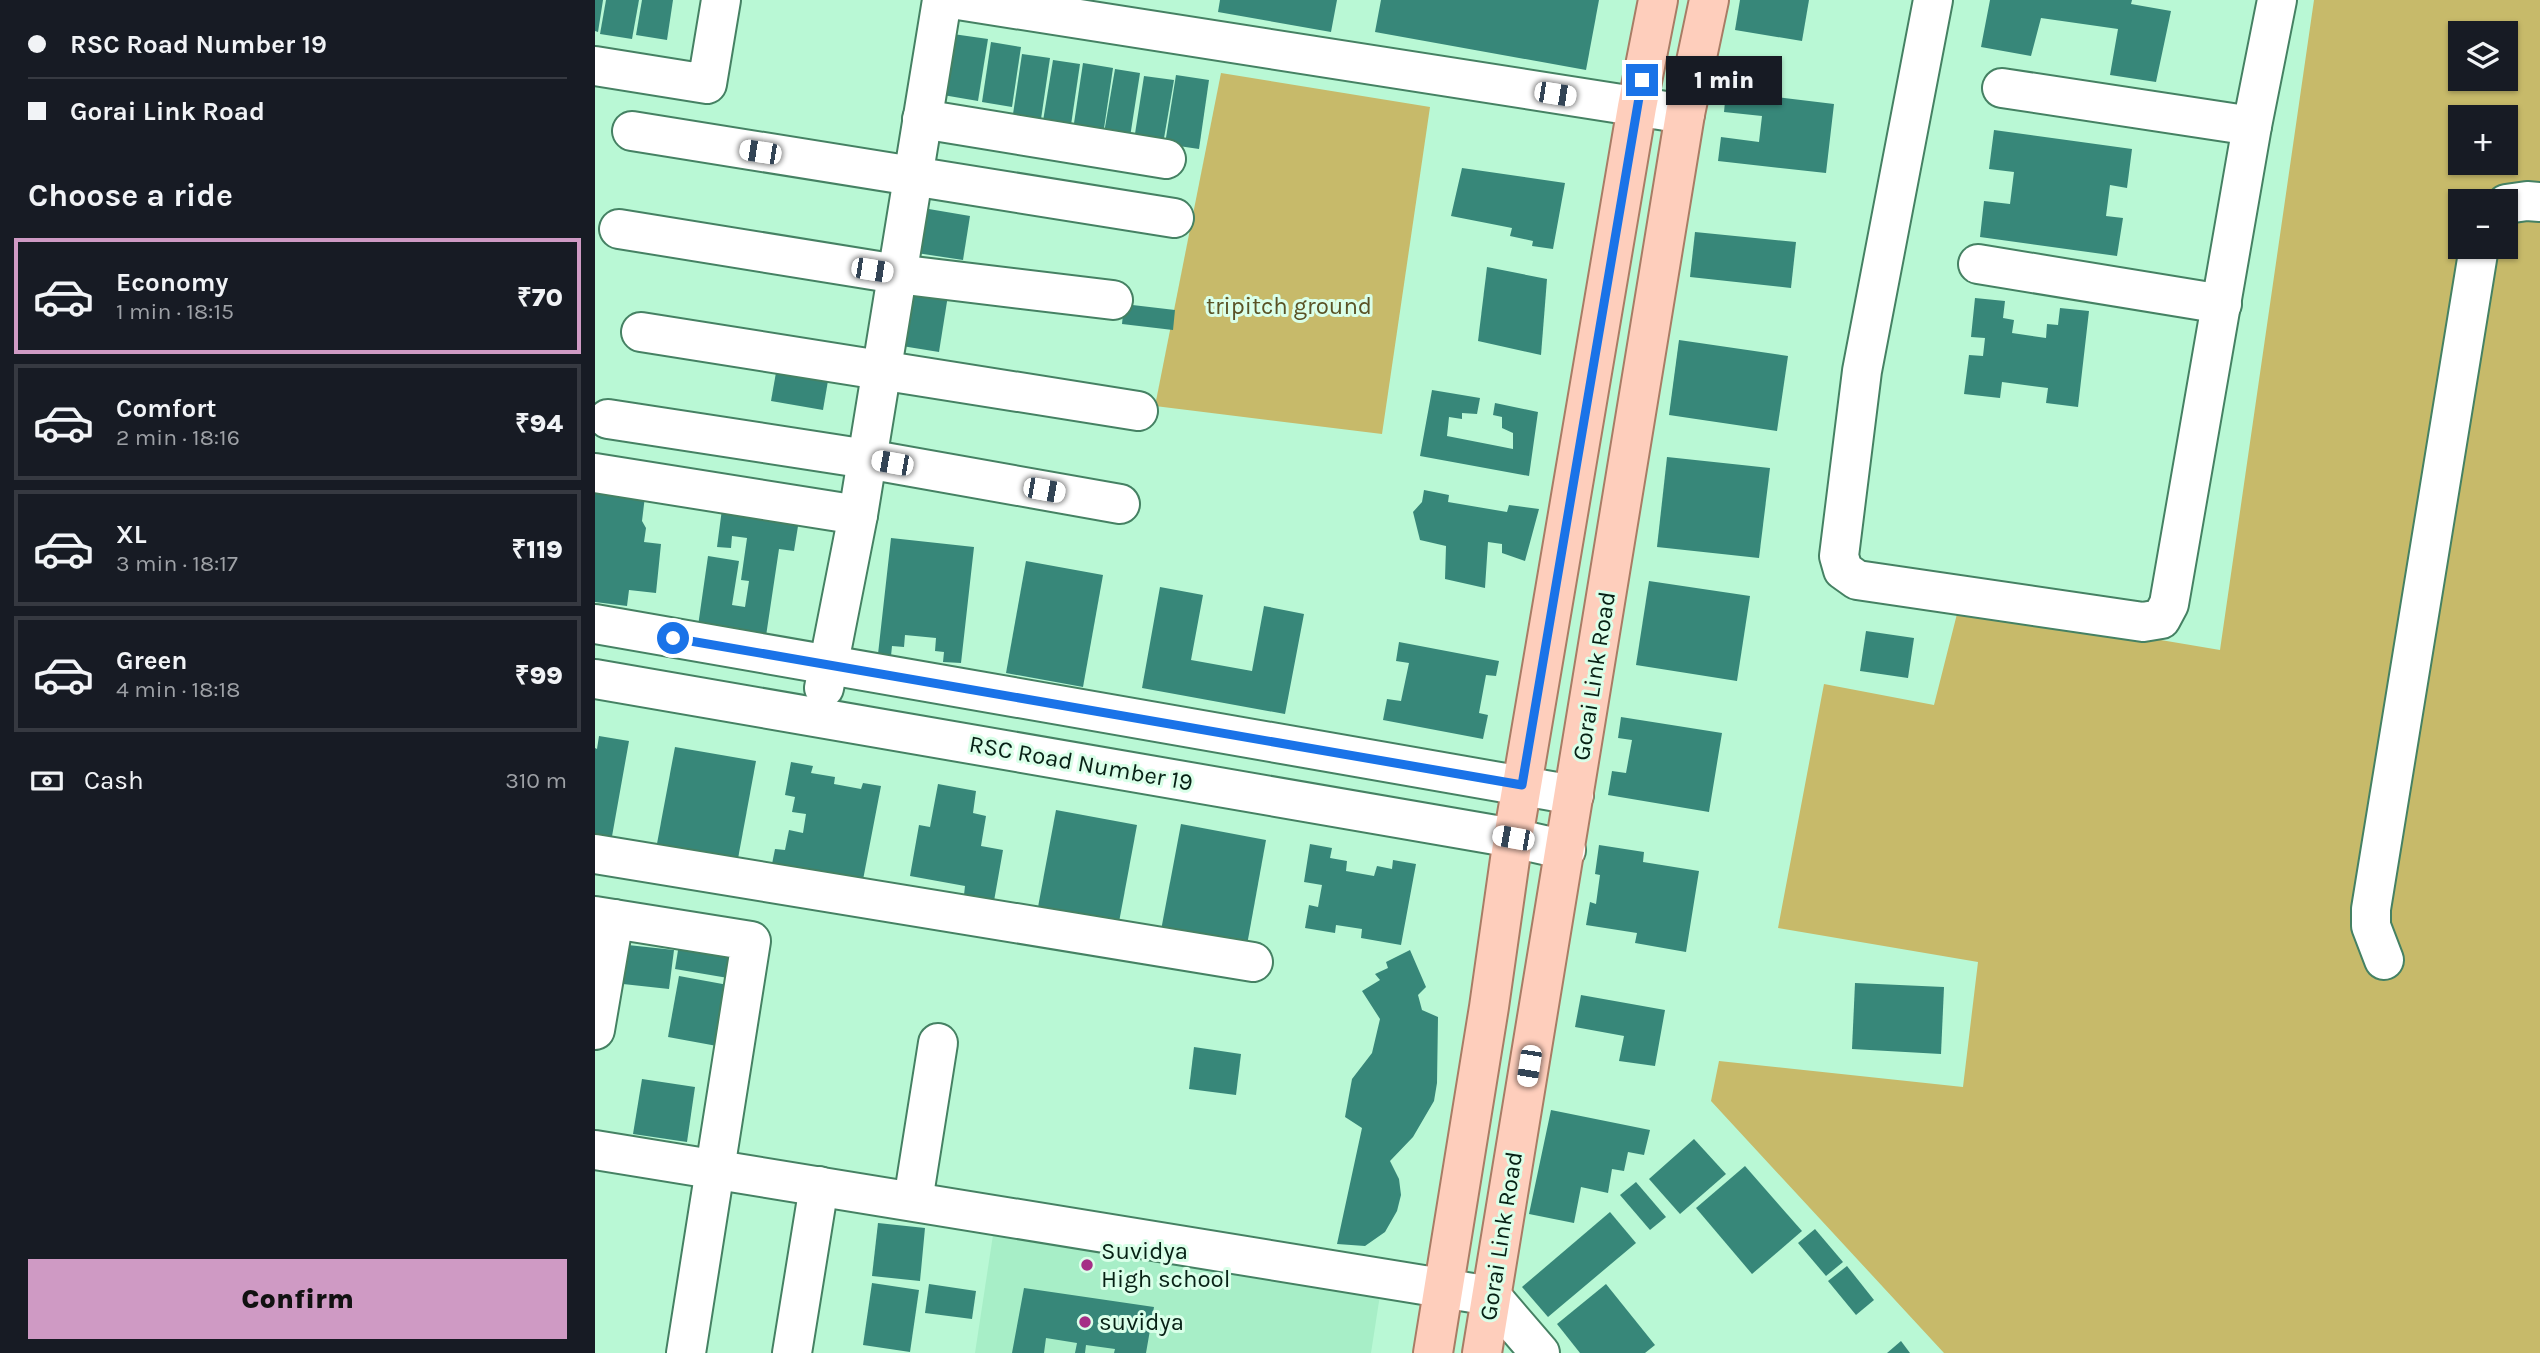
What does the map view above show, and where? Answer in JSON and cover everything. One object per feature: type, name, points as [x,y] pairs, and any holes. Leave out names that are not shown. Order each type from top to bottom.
[{"type":"main road","name":"Gorai Link Road","points":[[1433,1353],[1489,1007],[1513,838],[1637,107],[1658,0]]},
{"type":"main road","name":"Gorai Link Road","points":[[1482,1353],[1685,114],[1709,0]]},
{"type":"street","points":[[595,66],[707,84],[721,0]]},
{"type":"street","points":[[818,718],[867,459],[942,0]]},
{"type":"street","points":[[958,0],[1685,114]]},
{"type":"street","points":[[1934,0],[1862,372],[1839,556],[1843,570],[1857,580],[2143,622],[2161,619],[2169,604],[2178,564],[2252,126],[2277,0]]},
{"type":"street","points":[[2002,88],[2252,126]]},
{"type":"street","points":[[922,119],[1166,159]]},
{"type":"street","points":[[632,131],[1174,219]]},
{"type":"street","points":[[2518,202],[2540,202]]},
{"type":"street","points":[[619,229],[897,274],[1114,300]]},
{"type":"street","points":[[2383,960],[2371,926],[2371,909],[2477,259]]},
{"type":"street","points":[[1978,264],[2223,304]]},
{"type":"street","points":[[641,331],[1138,411]]},
{"type":"street","points":[[608,419],[867,459],[1120,504]]},
{"type":"street","points":[[595,472],[857,515]]},
{"type":"street","points":[[595,624],[1574,794]]},
{"type":"street","name":"RSC Road Number 19","points":[[595,679],[1513,838],[1566,850]]},
{"type":"street","points":[[595,855],[1253,962]]},
{"type":"street","points":[[595,1030],[604,917],[751,941],[686,1353]]},
{"type":"street","points":[[913,1201],[938,1043]]},
{"type":"street","points":[[595,1150],[1492,1296],[1540,1353]]},
{"type":"street","points":[[792,1353],[819,1186]]},
{"type":"shaded area","name":"Suvidya High school","points":[[993,1235],[1380,1295],[1371,1353],[975,1353]]},
{"type":"green space","points":[[2314,0],[2540,0],[2540,1353],[1944,1353],[1711,1101],[1719,1061],[1963,1087],[1978,962],[1778,928],[1824,684],[1934,705],[1959,606],[2220,650]]},
{"type":"green space","name":"tripitch ground","points":[[1221,73],[1430,107],[1382,434],[1155,406]]},
{"type":"building","points":[[595,0],[603,0],[598,32],[595,31]]},
{"type":"building","points":[[606,0],[639,0],[632,39],[600,34]]},
{"type":"building","points":[[642,0],[673,0],[667,40],[636,35]]},
{"type":"building","points":[[1220,0],[1337,0],[1331,32],[1218,12]]},
{"type":"building","points":[[1381,0],[1599,0],[1586,70],[1375,32]]},
{"type":"building","points":[[1740,0],[1809,0],[1802,41],[1735,30]]},
{"type":"building","points":[[1990,0],[2132,0],[2131,4],[2171,11],[2156,82],[2110,75],[2118,29],[2041,18],[2031,56],[1981,47]]},
{"type":"building","points":[[953,34],[988,39],[978,101],[943,95]]},
{"type":"building","points":[[991,42],[1021,47],[1012,107],[982,102]]},
{"type":"building","points":[[1022,54],[1050,58],[1041,119],[1013,114]]},
{"type":"building","points":[[1053,60],[1080,64],[1071,125],[1043,121]]},
{"type":"building","points":[[1083,63],[1113,68],[1103,135],[1073,130]]},
{"type":"building","points":[[1115,69],[1140,73],[1130,137],[1104,133]]},
{"type":"building","points":[[1176,75],[1209,80],[1199,149],[1165,144]]},
{"type":"building","points":[[1144,76],[1174,80],[1163,144],[1134,140]]},
{"type":"building","points":[[1726,91],[1834,104],[1826,173],[1718,161],[1721,137],[1759,142],[1762,116],[1724,112]]},
{"type":"building","points":[[1994,130],[2132,149],[2127,188],[2110,185],[2106,216],[2123,218],[2117,256],[1980,237],[1984,201],[2010,204],[2014,172],[1989,169]]},
{"type":"building","points":[[1462,168],[1565,183],[1553,249],[1532,246],[1533,241],[1510,236],[1512,228],[1451,216]]},
{"type":"building","points":[[917,207],[970,216],[963,260],[910,252]]},
{"type":"building","points":[[1695,232],[1796,242],[1791,288],[1690,277]]},
{"type":"building","points":[[1487,267],[1547,279],[1541,355],[1478,341]]},
{"type":"building","points":[[912,283],[949,289],[939,352],[902,346]]},
{"type":"building","points":[[1975,298],[2005,301],[2003,318],[2014,320],[2012,333],[2046,338],[2047,324],[2058,325],[2060,308],[2089,311],[2078,407],[2046,403],[2048,388],[2002,382],[2000,398],[1964,394],[1969,355],[1983,356],[1985,338],[1971,337]]},
{"type":"building","points":[[1124,304],[1175,310],[1173,330],[1122,324]]},
{"type":"building","points":[[1679,340],[1788,356],[1777,431],[1669,415]]},
{"type":"building","points":[[778,361],[830,369],[823,410],[771,401]]},
{"type":"building","points":[[1432,390],[1480,398],[1477,414],[1462,413],[1462,419],[1449,417],[1447,436],[1513,449],[1513,433],[1502,428],[1502,417],[1493,415],[1495,403],[1538,412],[1529,476],[1420,456]]},
{"type":"building","points":[[1667,457],[1770,468],[1759,558],[1657,547]]},
{"type":"building","points":[[595,488],[646,488],[642,521],[646,528],[644,542],[661,544],[656,593],[629,590],[627,606],[595,602]]},
{"type":"building","points":[[1424,490],[1449,495],[1448,502],[1507,512],[1509,505],[1539,509],[1525,561],[1502,553],[1502,544],[1488,542],[1485,588],[1445,579],[1446,546],[1420,540],[1413,512],[1422,502]]},
{"type":"building","points":[[722,509],[799,520],[794,551],[779,549],[766,636],[698,626],[708,556],[739,561],[732,605],[745,607],[749,581],[741,580],[747,538],[732,536],[731,548],[717,547]]},
{"type":"building","points":[[891,538],[974,547],[961,663],[943,662],[944,652],[935,651],[936,638],[905,635],[904,647],[892,646],[891,656],[878,654]]},
{"type":"building","points":[[1026,561],[1103,575],[1083,687],[1006,673]]},
{"type":"building","points":[[1649,581],[1750,596],[1737,681],[1636,665]]},
{"type":"building","points":[[1160,587],[1203,595],[1191,660],[1252,671],[1264,606],[1304,614],[1285,714],[1142,688]]},
{"type":"building","points":[[1866,631],[1914,638],[1908,678],[1860,671]]},
{"type":"building","points":[[1399,642],[1499,661],[1496,676],[1486,675],[1479,713],[1488,715],[1483,739],[1383,720],[1387,699],[1401,701],[1409,663],[1396,661]]},
{"type":"building","points":[[1621,717],[1722,733],[1709,812],[1608,795],[1612,771],[1626,773],[1632,740],[1618,738]]},
{"type":"building","points":[[599,736],[629,741],[611,842],[595,840],[595,748],[597,749]]},
{"type":"building","points":[[675,747],[756,761],[737,864],[656,849]]},
{"type":"building","points":[[791,762],[813,766],[811,773],[835,777],[834,784],[861,789],[863,783],[881,786],[862,885],[771,869],[775,849],[785,850],[789,830],[803,833],[806,814],[792,812],[795,797],[785,795]]},
{"type":"building","points":[[938,784],[976,791],[973,813],[986,816],[981,846],[1003,850],[994,901],[964,895],[965,886],[910,876],[919,825],[930,827]]},
{"type":"building","points":[[1056,810],[1137,825],[1117,933],[1036,918]]},
{"type":"building","points":[[1181,824],[1266,840],[1245,956],[1159,941]]},
{"type":"building","points":[[1310,844],[1332,848],[1330,858],[1347,861],[1346,871],[1374,876],[1377,866],[1392,869],[1393,860],[1416,864],[1401,945],[1361,938],[1362,929],[1336,925],[1335,933],[1305,928],[1309,905],[1318,907],[1322,885],[1304,882]]},
{"type":"building","points":[[1599,845],[1644,852],[1643,862],[1699,871],[1686,952],[1635,943],[1637,933],[1586,925],[1590,902],[1596,904],[1600,875],[1595,874]]},
{"type":"building","points":[[680,938],[733,948],[728,978],[675,969]]},
{"type":"building","points":[[628,945],[674,950],[669,989],[623,984]]},
{"type":"building","points":[[1410,950],[1426,987],[1418,995],[1422,1010],[1438,1017],[1437,1083],[1434,1101],[1413,1137],[1390,1161],[1399,1179],[1401,1195],[1397,1211],[1385,1232],[1365,1246],[1337,1244],[1362,1128],[1345,1117],[1352,1079],[1372,1053],[1380,1019],[1362,991],[1380,980],[1375,974],[1388,968],[1386,962]]},
{"type":"building","points":[[679,976],[728,985],[717,1046],[668,1037]]},
{"type":"building","points":[[1855,983],[1944,987],[1941,1054],[1852,1049]]},
{"type":"building","points":[[1581,995],[1665,1010],[1655,1066],[1619,1061],[1624,1036],[1575,1027]]},
{"type":"building","points":[[1194,1047],[1241,1054],[1236,1095],[1189,1089]]},
{"type":"building","points":[[642,1079],[695,1087],[687,1142],[633,1134]]},
{"type":"building","points":[[1551,1110],[1650,1130],[1644,1155],[1628,1152],[1624,1171],[1612,1169],[1608,1193],[1581,1187],[1574,1223],[1529,1214]]},
{"type":"building","points":[[1694,1139],[1726,1174],[1680,1214],[1649,1179]]},
{"type":"building","points":[[1745,1166],[1802,1231],[1752,1274],[1696,1208]]},
{"type":"building","points":[[1636,1182],[1666,1217],[1650,1230],[1620,1195]]},
{"type":"building","points":[[1610,1212],[1636,1243],[1548,1317],[1522,1287]]},
{"type":"building","points":[[878,1223],[925,1228],[920,1281],[872,1276]]},
{"type":"building","points":[[1815,1229],[1843,1262],[1826,1276],[1798,1243]]},
{"type":"building","points":[[1847,1266],[1874,1300],[1856,1315],[1828,1281]]},
{"type":"building","points":[[872,1283],[919,1290],[910,1352],[863,1345]]},
{"type":"building","points":[[929,1284],[976,1291],[972,1319],[925,1313]]},
{"type":"building","points":[[1606,1284],[1655,1345],[1645,1353],[1580,1353],[1557,1324]]},
{"type":"building","name":"suvidya","points":[[1024,1288],[1154,1307],[1146,1353],[1114,1353],[1115,1349],[1086,1345],[1085,1353],[1075,1353],[1077,1343],[1046,1338],[1044,1353],[1012,1353]]},
{"type":"building","points":[[1901,1341],[1910,1353],[1887,1353]]},
{"type":"place","name":"Suvidya High school","points":[[1087,1265]]},
{"type":"place","name":"suvidya","points":[[1085,1322]]},
{"type":"route","points":[[673,638],[1522,785],[1642,80]]}]
